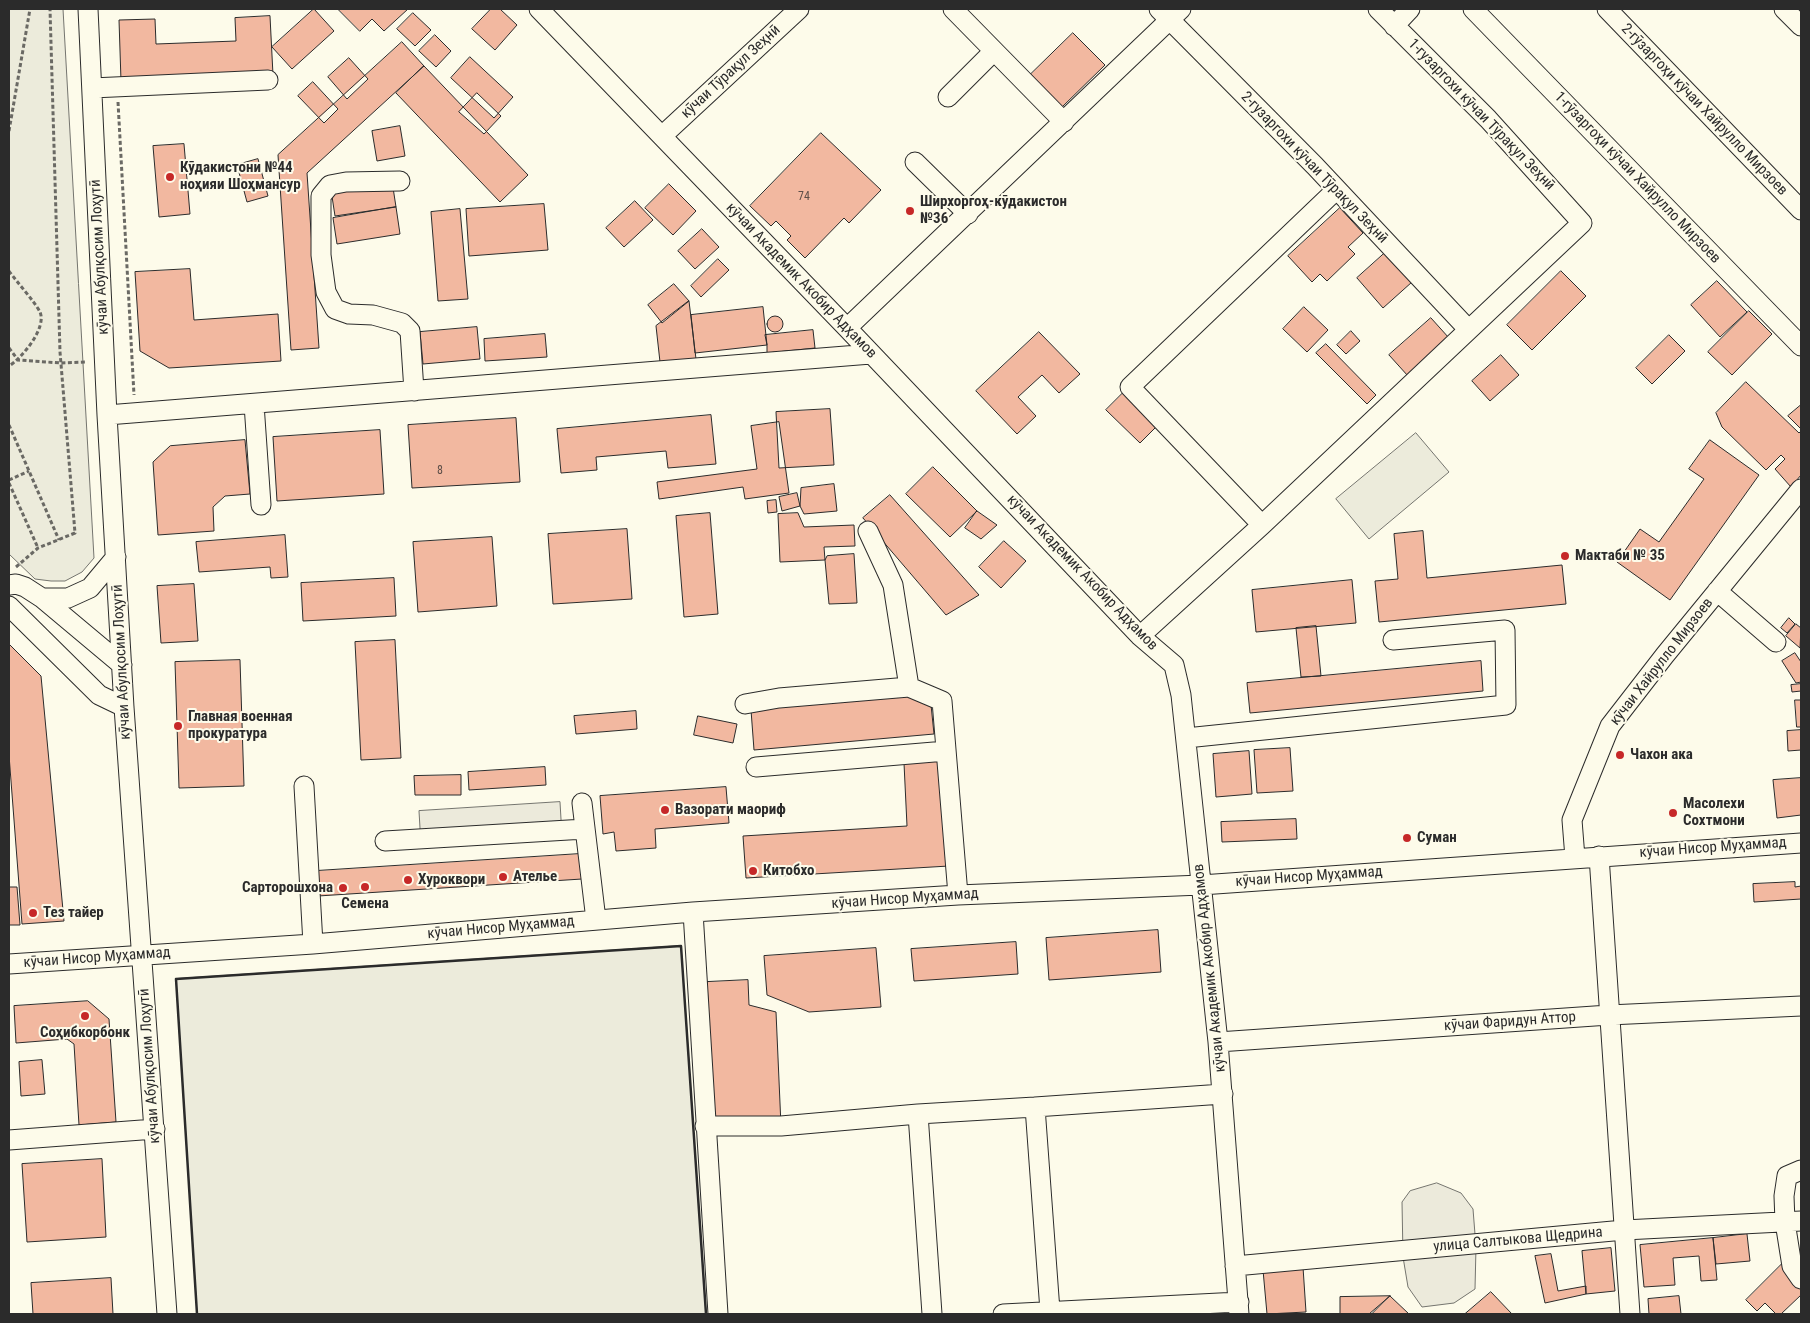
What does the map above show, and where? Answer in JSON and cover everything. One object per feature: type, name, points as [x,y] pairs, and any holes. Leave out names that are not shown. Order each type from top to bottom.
[{"type":"street","name":"кӯчаи Абулқосим Лоҳутӣ","points":[[88,9],[107,415],[124,707],[168,1314]]},
{"type":"street","name":"кӯчаи Академик Акобир Адҳамов","points":[[539,9],[847,328],[1140,636],[1174,666],[1181,695],[1218,1042],[1239,1308]]},
{"type":"street","name":"кӯчаи Тӯрақул Зеҳнӣ","points":[[662,136],[800,9]]},
{"type":"street","points":[[953,9],[1064,122]]},
{"type":"street","name":"1-гузаргохи кӯчаи Тӯрақул Зеҳнӣ","points":[[1378,9],[1488,119],[1582,222],[1468,329]]},
{"type":"street","points":[[1394,26],[1410,9]]},
{"type":"street","name":"1-гӯзаргоҳи кӯчаи Хайрулло Мирзоев","points":[[1473,9],[1801,346]]},
{"type":"street","name":"2-гӯзаргоҳи кӯчаи Хайрулло Мирзоев","points":[[1607,9],[1801,210]]},
{"type":"street","points":[[1784,9],[1801,26]]},
{"type":"street","points":[[847,328],[1064,122],[1170,12]]},
{"type":"street","name":"2-гузаргохи кӯчаи Тӯрақул Зеҳнӣ","points":[[1170,12],[1468,329]]},
{"type":"street","points":[[948,97],[994,51]]},
{"type":"street","points":[[92,88],[268,80]]},
{"type":"street","points":[[915,162],[968,214]]},
{"type":"street","points":[[400,181],[346,182],[330,185],[322,196],[321,255],[326,292],[335,309],[349,314],[373,315],[402,322],[410,331],[414,391]]},
{"type":"street","points":[[1262,525],[1130,387],[1336,190]]},
{"type":"street","points":[[1140,636],[1262,525],[1468,329]]},
{"type":"street","points":[[107,415],[871,354]]},
{"type":"street","points":[[254,404],[261,505]]},
{"type":"street","name":"кӯчаи Хайрулло Мирзоев","points":[[1575,858],[1572,820],[1610,726],[1665,655],[1801,489]]},
{"type":"street","points":[[868,531],[893,585],[909,686]]},
{"type":"street","points":[[42,598],[68,598],[90,588],[116,556]]},
{"type":"street","points":[[9,585],[16,584],[25,587],[42,598],[122,665]]},
{"type":"street","points":[[1718,591],[1776,642]]},
{"type":"street","points":[[9,606],[99,695],[124,707]]},
{"type":"street","points":[[1186,738],[1506,705],[1505,630],[1393,640]]},
{"type":"street","points":[[745,704],[779,698],[909,686],[942,701],[958,895]]},
{"type":"street","points":[[756,767],[946,751]]},
{"type":"street","points":[[304,786],[314,944]]},
{"type":"street","points":[[582,803],[596,920]]},
{"type":"street","points":[[385,841],[585,828]]},
{"type":"street","name":"кӯчаи Нисор Муҳаммад","points":[[9,964],[314,944],[693,912],[958,895],[1201,885],[1801,842]]},
{"type":"street","points":[[1599,856],[1630,1314]]},
{"type":"street","points":[[693,912],[718,1314]]},
{"type":"street","name":"кӯчаи Фаридун Аттор","points":[[1218,1042],[1609,1015],[1801,1006]]},
{"type":"street","points":[[705,1126],[781,1126],[918,1114],[1223,1094]]},
{"type":"street","points":[[1035,1107],[1050,1311]]},
{"type":"street","points":[[918,1114],[932,1314]]},
{"type":"street","points":[[9,1140],[155,1129]]},
{"type":"street","points":[[1801,1170],[1787,1176],[1784,1196],[1793,1221],[1792,1266],[1801,1279]]},
{"type":"street","name":"улица Салтыкова Щедрина","points":[[1235,1266],[1624,1230],[1793,1221]]},
{"type":"street","points":[[1003,1314],[1050,1311],[1239,1308]]},
{"type":"path","points":[[9,131],[30,9]]},
{"type":"path","points":[[9,572],[38,548],[75,533],[61,363],[50,9]]},
{"type":"path","points":[[117,87],[135,414]]},
{"type":"path","points":[[9,271],[40,313],[40,326],[30,344],[18,360],[9,366]]},
{"type":"path","points":[[9,348],[18,360],[61,363],[132,359]]},
{"type":"path","points":[[9,425],[58,540]]},
{"type":"path","points":[[29,471],[9,482],[38,548]]},
{"type":"shaded area","points":[[9,9],[63,9],[94,558],[82,572],[65,581],[35,579],[9,554]]},
{"type":"shaded area","points":[[1416,433],[1449,472],[1369,539],[1336,499]]},
{"type":"shaded area","points":[[560,802],[562,836],[421,845],[419,811]]},
{"type":"shaded area","points":[[681,946],[706,1314],[197,1314],[176,979]]},
{"type":"shaded area","points":[[1437,1183],[1461,1193],[1473,1209],[1476,1247],[1475,1289],[1454,1303],[1422,1307],[1408,1287],[1403,1257],[1402,1202],[1410,1191]]},
{"type":"building","points":[[314,9],[334,31],[292,69],[272,47]]},
{"type":"building","points":[[338,9],[408,9],[384,31],[372,19],[360,31]]},
{"type":"building","points":[[491,9],[500,9],[517,25],[495,50],[472,29]]},
{"type":"building","points":[[413,13],[431,30],[415,46],[397,29]]},
{"type":"building","points":[[270,16],[273,75],[121,81],[119,20],[155,19],[156,44],[236,41],[235,18]]},
{"type":"building","points":[[1073,33],[1105,65],[1061,108],[1029,76]]},
{"type":"building","points":[[435,35],[451,51],[436,67],[419,51]]},
{"type":"building","points":[[402,42],[424,66],[307,173],[319,348],[291,350],[278,155]]},
{"type":"building","points":[[470,57],[513,97],[494,118],[451,78]]},
{"type":"building","points":[[349,58],[368,79],[347,99],[328,77]]},
{"type":"building","points":[[424,66],[528,175],[500,202],[396,93]]},
{"type":"building","points":[[313,82],[338,109],[324,123],[298,96]]},
{"type":"building","points":[[477,93],[501,116],[484,134],[459,112]]},
{"type":"building","points":[[400,126],[405,156],[377,161],[372,131]]},
{"type":"building","points":[[821,133],[881,190],[849,223],[844,218],[805,258],[787,240],[791,236],[776,221],[771,226],[750,206]]},
{"type":"building","points":[[184,144],[190,214],[159,217],[153,146]]},
{"type":"building","points":[[258,159],[268,196],[247,202],[237,165]]},
{"type":"building","points":[[392,181],[396,207],[335,216],[331,190]]},
{"type":"building","points":[[669,184],[696,211],[673,235],[645,208]]},
{"type":"building","points":[[635,201],[653,220],[624,247],[606,228]]},
{"type":"building","points":[[544,204],[548,250],[469,256],[466,209]]},
{"type":"building","points":[[396,207],[400,234],[337,244],[333,218]]},
{"type":"building","points":[[1340,208],[1363,233],[1348,247],[1355,254],[1327,281],[1320,274],[1312,282],[1288,256]]},
{"type":"building","points":[[460,209],[468,299],[438,301],[431,212]]},
{"type":"building","points":[[702,229],[719,247],[695,269],[678,251]]},
{"type":"building","points":[[1386,252],[1412,282],[1383,308],[1357,278]]},
{"type":"building","points":[[718,259],[729,270],[701,297],[691,286]]},
{"type":"building","points":[[190,269],[194,320],[278,314],[281,361],[169,368],[140,351],[135,272]]},
{"type":"building","points":[[1561,271],[1586,296],[1532,350],[1507,325]]},
{"type":"building","points":[[1717,281],[1747,312],[1720,337],[1691,305]]},
{"type":"building","points":[[674,284],[689,301],[662,323],[648,305]]},
{"type":"building","points":[[689,301],[696,359],[660,362],[656,326]]},
{"type":"building","points":[[763,307],[767,345],[695,353],[691,315]]},
{"type":"building","points":[[1304,307],[1328,330],[1307,352],[1283,329]]},
{"type":"building","points":[[1749,311],[1772,334],[1732,375],[1708,352]]},
{"type":"building","points":[[775,316],[783,324],[775,332],[767,324]]},
{"type":"building","points":[[1431,318],[1449,338],[1408,376],[1389,355]]},
{"type":"building","points":[[477,327],[480,359],[423,364],[420,332]]},
{"type":"building","points":[[813,330],[815,348],[767,353],[765,335]]},
{"type":"building","points":[[1351,331],[1360,341],[1346,354],[1337,345]]},
{"type":"building","points":[[1039,332],[1080,374],[1059,393],[1042,375],[1018,397],[1036,416],[1017,434],[976,391]]},
{"type":"building","points":[[545,334],[547,357],[485,361],[484,339]]},
{"type":"building","points":[[1669,335],[1685,351],[1652,384],[1636,368]]},
{"type":"building","points":[[1326,344],[1376,395],[1367,404],[1316,353]]},
{"type":"building","points":[[1501,355],[1519,375],[1490,401],[1472,381]]},
{"type":"building","points":[[1746,382],[1799,433],[1801,431],[1801,475],[1791,487],[1775,469],[1785,459],[1781,455],[1766,470],[1722,427],[1716,413]]},
{"type":"building","points":[[1126,390],[1160,423],[1140,443],[1106,410]]},
{"type":"building","points":[[1801,405],[1801,429],[1788,416]]},
{"type":"building","points":[[830,409],[834,465],[779,468],[776,412]]},
{"type":"building","points":[[711,415],[716,464],[668,468],[666,451],[596,457],[597,470],[561,473],[557,429]]},
{"type":"building","points":[[516,418],[520,482],[412,488],[408,425]]},
{"type":"building","points":[[779,422],[789,493],[745,499],[743,487],[659,499],[657,482],[757,469],[751,426]]},
{"type":"building","points":[[380,430],[384,494],[277,501],[273,437]]},
{"type":"building","points":[[245,440],[250,494],[225,496],[213,507],[214,531],[158,535],[153,462],[170,446]]},
{"type":"building","points":[[1710,440],[1759,475],[1670,600],[1617,562],[1640,529],[1659,542],[1704,479],[1689,469]]},
{"type":"building","points":[[933,467],[977,511],[950,537],[906,494]]},
{"type":"building","points":[[834,484],[837,511],[804,514],[800,506],[801,488]]},
{"type":"building","points":[[797,493],[800,506],[782,511],[779,497]]},
{"type":"building","points":[[890,495],[979,595],[946,615],[863,518]]},
{"type":"building","points":[[776,500],[777,512],[768,513],[767,501]]},
{"type":"building","points":[[977,511],[997,525],[981,539],[965,528]]},
{"type":"building","points":[[710,513],[718,614],[684,617],[676,516]]},
{"type":"building","points":[[798,513],[804,527],[854,525],[855,546],[824,547],[825,560],[780,562],[778,514]]},
{"type":"building","points":[[627,529],[632,599],[553,604],[548,534]]},
{"type":"building","points":[[1423,531],[1427,578],[1562,565],[1566,604],[1379,622],[1375,581],[1398,579],[1394,534]]},
{"type":"building","points":[[285,535],[288,577],[271,578],[270,567],[199,572],[196,542]]},
{"type":"building","points":[[492,537],[497,606],[418,612],[413,542]]},
{"type":"building","points":[[1004,541],[1026,561],[1001,588],[979,567]]},
{"type":"building","points":[[854,554],[857,603],[829,604],[825,560],[827,556]]},
{"type":"building","points":[[394,578],[396,616],[303,621],[301,583]]},
{"type":"building","points":[[1352,580],[1356,623],[1256,632],[1252,590]]},
{"type":"building","points":[[194,584],[198,641],[161,643],[157,586]]},
{"type":"building","points":[[1789,618],[1795,624],[1787,633],[1781,628]]},
{"type":"building","points":[[1796,624],[1801,628],[1800,648],[1786,636]]},
{"type":"building","points":[[1316,626],[1321,676],[1301,677],[1296,628]]},
{"type":"building","points":[[395,640],[401,758],[361,760],[355,642]]},
{"type":"building","points":[[9,644],[41,676],[64,921],[22,924],[9,755]]},
{"type":"building","points":[[1795,653],[1801,662],[1801,682],[1796,683],[1782,661]]},
{"type":"building","points":[[240,660],[244,786],[179,788],[175,662]]},
{"type":"building","points":[[1481,661],[1483,691],[1250,713],[1247,683]]},
{"type":"building","points":[[1801,684],[1801,691],[1792,692],[1791,685]]},
{"type":"building","points":[[930,695],[934,734],[754,750],[751,710]]},
{"type":"building","points":[[1795,700],[1801,700],[1801,727],[1797,727]]},
{"type":"building","points":[[636,711],[637,729],[576,734],[574,716]]},
{"type":"building","points":[[698,716],[737,724],[733,743],[694,735]]},
{"type":"building","points":[[1801,730],[1801,750],[1788,751],[1787,731]]},
{"type":"building","points":[[1290,748],[1293,791],[1257,793],[1254,750]]},
{"type":"building","points":[[1249,751],[1252,794],[1216,797],[1213,754]]},
{"type":"building","points":[[942,761],[949,866],[746,878],[743,836],[907,826],[904,763]]},
{"type":"building","points":[[545,767],[546,785],[469,790],[468,772]]},
{"type":"building","points":[[461,775],[461,795],[415,795],[414,776]]},
{"type":"building","points":[[1801,778],[1801,815],[1777,818],[1773,780]]},
{"type":"building","name":"Вазорати маориф","points":[[726,787],[729,823],[655,829],[656,848],[616,851],[614,832],[603,834],[600,796]]},
{"type":"building","points":[[1296,819],[1297,839],[1222,842],[1221,822]]},
{"type":"building","points":[[579,854],[582,879],[318,896],[316,871]]},
{"type":"building","points":[[1795,882],[1795,887],[1801,886],[1801,899],[1754,902],[1753,884]]},
{"type":"building","points":[[9,887],[17,887],[20,925],[9,925]]},
{"type":"building","points":[[1158,930],[1161,972],[1049,980],[1046,938]]},
{"type":"building","points":[[1016,942],[1018,974],[914,981],[911,949]]},
{"type":"building","points":[[876,948],[881,1007],[809,1012],[767,995],[764,956]]},
{"type":"building","points":[[748,980],[749,1005],[776,1012],[781,1126],[714,1129],[707,982]]},
{"type":"building","points":[[88,1001],[109,1019],[116,1122],[79,1125],[74,1044],[67,1039],[16,1043],[14,1006]]},
{"type":"building","points":[[42,1060],[45,1094],[21,1096],[19,1062]]},
{"type":"building","points":[[102,1159],[106,1237],[27,1242],[22,1164]]},
{"type":"building","points":[[1747,1234],[1750,1261],[1716,1264],[1713,1238]]},
{"type":"building","points":[[1713,1238],[1717,1280],[1701,1281],[1699,1256],[1673,1258],[1675,1285],[1644,1287],[1640,1245]]},
{"type":"building","points":[[1611,1248],[1615,1291],[1586,1294],[1582,1251]]},
{"type":"building","points":[[1551,1254],[1558,1291],[1586,1286],[1586,1294],[1545,1303],[1535,1256]]},
{"type":"building","points":[[1782,1264],[1801,1283],[1801,1295],[1781,1314],[1776,1314],[1765,1303],[1757,1311],[1746,1300]]},
{"type":"building","points":[[1303,1267],[1306,1312],[1267,1314],[1263,1270]]},
{"type":"building","points":[[111,1278],[113,1314],[33,1314],[31,1283]]},
{"type":"building","points":[[1491,1292],[1512,1314],[1465,1314]]},
{"type":"building","points":[[1390,1296],[1409,1314],[1372,1314]]},
{"type":"building","points":[[1390,1296],[1369,1314],[1340,1314],[1340,1297]]},
{"type":"building","points":[[1679,1296],[1681,1314],[1649,1314],[1648,1299]]},
{"type":"wall","points":[[197,1314],[176,979],[681,946],[706,1314]]},
{"type":"place","name":"Кӯдакистони №44 ноҳияи Шоҳмансур","points":[[170,177]]},
{"type":"place","name":"Ширхоргоҳ-кӯдакистон №36","points":[[910,211]]},
{"type":"place","name":"Мактаби № 35","points":[[1565,556]]},
{"type":"place","name":"Главная военная прокуратура","points":[[178,726]]},
{"type":"place","name":"Чахон ака","points":[[1620,755]]},
{"type":"place","name":"Вазорати маориф","points":[[665,810]]},
{"type":"place","name":"Масолехи Сохтмони","points":[[1673,813]]},
{"type":"place","name":"Суман","points":[[1407,838]]},
{"type":"place","name":"Китобхо","points":[[753,871]]},
{"type":"place","name":"Ателье","points":[[503,877]]},
{"type":"place","name":"Хуроквори","points":[[408,880]]},
{"type":"place","name":"Семена","points":[[365,887]]},
{"type":"place","name":"Сарторошхона","points":[[343,888]]},
{"type":"place","name":"Тез тайер","points":[[33,913]]},
{"type":"place","name":"Соҳибкорбонк","points":[[85,1016]]}]
